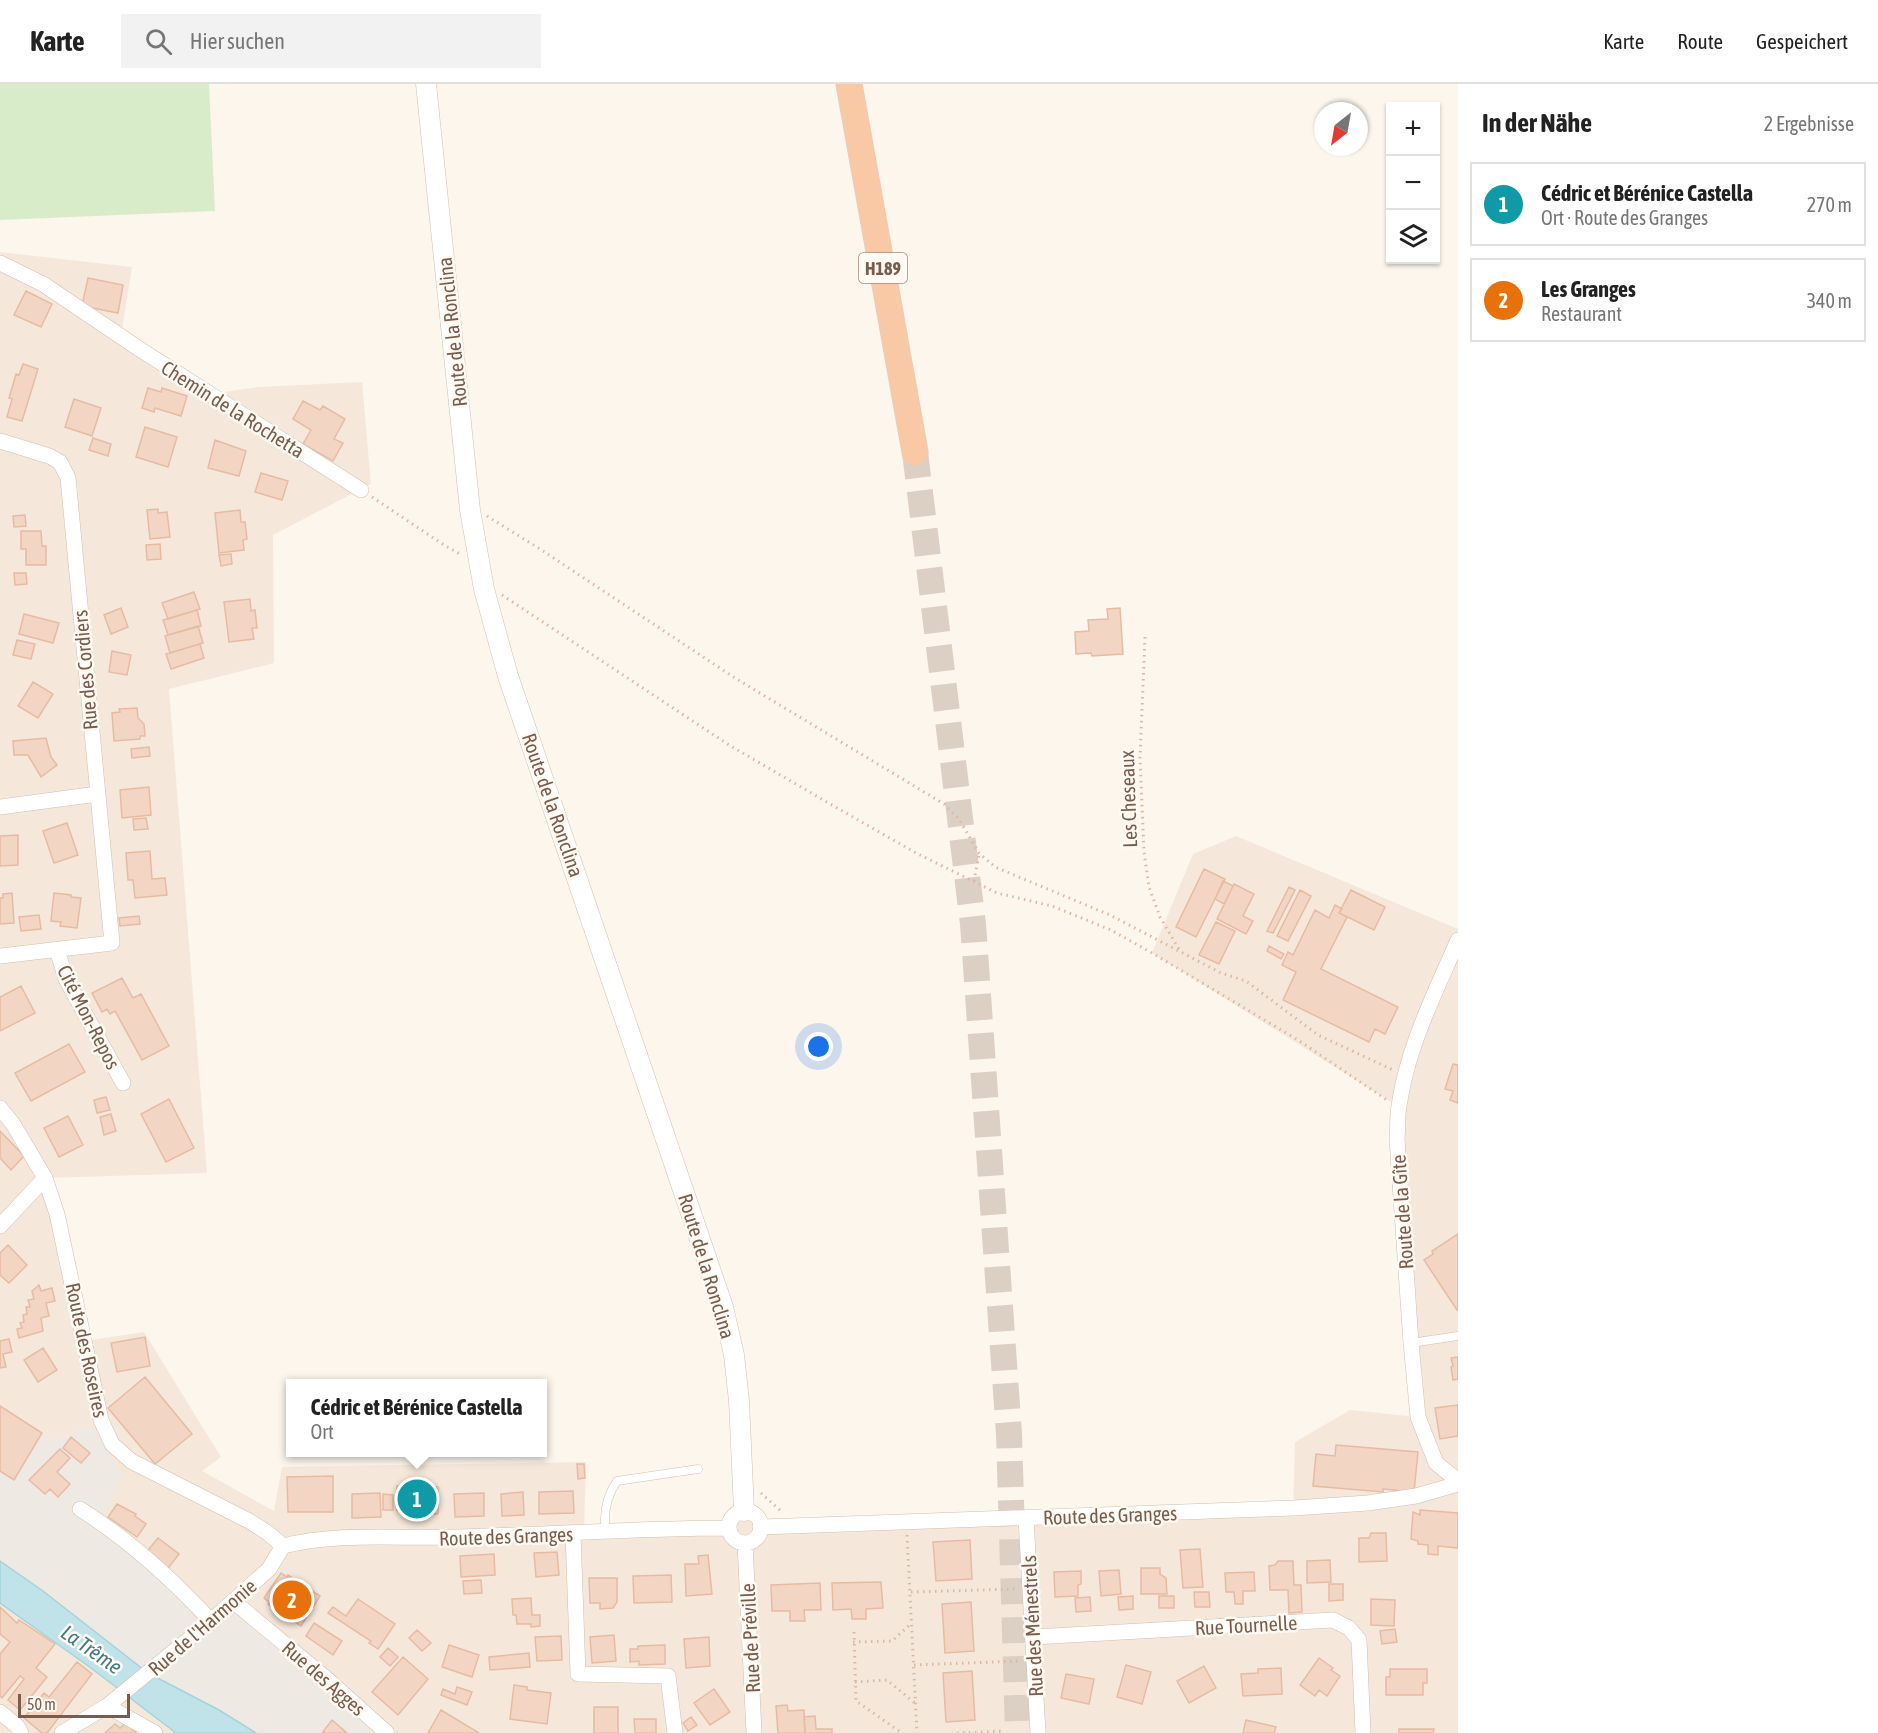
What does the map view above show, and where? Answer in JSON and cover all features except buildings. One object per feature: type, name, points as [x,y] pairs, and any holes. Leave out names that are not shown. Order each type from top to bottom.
[{"type":"highway","name":"H189","points":[[849,84],[915,452]]},
{"type":"street","name":"Route de la Ronclina","points":[[426,84],[470,510],[484,589],[508,675],[723,1307],[734,1355],[739,1401],[744,1511]]},
{"type":"street","name":"Chemin de la Rochetta","points":[[0,263],[42,284],[141,350],[361,489]]},
{"type":"street","name":"Rue des Cordiers","points":[[0,441],[49,456],[60,462],[68,478],[111,944],[57,950]]},
{"type":"street","points":[[0,807],[97,794]]},
{"type":"street","name":"Route de la Gîte","points":[[1458,940],[1427,1011],[1405,1075],[1399,1107],[1398,1138],[1418,1417],[1436,1463],[1458,1483]]},
{"type":"street","points":[[0,956],[57,950]]},
{"type":"street","name":"Cité Mon-Repos","points":[[57,950],[66,979],[123,1083]]},
{"type":"street","name":"Route des Roseires","points":[[0,1108],[13,1124],[45,1178],[65,1246],[101,1420],[112,1444],[131,1461],[249,1521],[283,1546]]},
{"type":"street","points":[[0,1226],[45,1178]]},
{"type":"street","name":"Route des Granges","points":[[760,1527],[1368,1503],[1416,1496],[1458,1483]]},
{"type":"street","points":[[80,1509],[111,1528],[211,1621]]},
{"type":"street","points":[[744,1511],[755,1515],[760,1527],[756,1538],[745,1543],[736,1540],[729,1528],[733,1516],[744,1511]]},
{"type":"street","name":"Rue des Ménestrels","points":[[1026,1518],[1038,1733]]},
{"type":"street","name":"Route des Granges","points":[[283,1546],[309,1541],[354,1538],[573,1534],[729,1528]]},
{"type":"street","points":[[573,1534],[578,1674],[668,1676],[675,1733]]},
{"type":"street","name":"Rue de Préville","points":[[745,1543],[754,1733]]},
{"type":"street","name":"Rue de l'Harmonie","points":[[62,1733],[110,1704],[211,1621],[269,1569],[283,1546]]},
{"type":"street","name":"Rue des Agges","points":[[233,1601],[328,1680],[387,1733]]},
{"type":"street","name":"Rue Tournelle","points":[[1034,1637],[1333,1620],[1349,1628],[1359,1640],[1363,1733]]},
{"type":"street","points":[[110,1704],[154,1733]]},
{"type":"street","points":[[0,1712],[21,1733]]},
{"type":"lane","points":[[1411,1343],[1458,1336]]},
{"type":"lane","points":[[606,1532],[605,1512],[609,1493],[617,1481],[698,1469]]},
{"type":"path","points":[[361,489],[438,542],[465,556]]},
{"type":"path","points":[[470,510],[492,518],[735,678],[944,804],[959,819],[979,853],[995,867],[1110,915],[1221,972],[1246,981],[1318,1035],[1405,1075]]},
{"type":"path","points":[[484,589],[493,588],[729,745],[916,853],[997,893],[1052,906],[1111,930],[1298,1040],[1399,1107]]},
{"type":"path","name":"Les Cheseaux","points":[[1145,637],[1140,758],[1144,852],[1149,886],[1160,917],[1181,952]]},
{"type":"path","points":[[974,881],[979,853]]},
{"type":"path","points":[[742,1486],[753,1486],[784,1514],[784,1526]]},
{"type":"path","points":[[906,1530],[917,1733]]},
{"type":"path","points":[[910,1592],[1024,1589]]},
{"type":"path","points":[[854,1642],[892,1641],[912,1623]]},
{"type":"path","points":[[854,1632],[856,1701],[902,1733]]},
{"type":"path","points":[[914,1665],[1027,1661]]},
{"type":"path","points":[[855,1682],[887,1680],[916,1704]]},
{"type":"path","points":[[957,1733],[1003,1731]]},
{"type":"shaded area","points":[[0,252],[132,267],[121,336],[211,394],[257,387],[362,382],[371,484],[273,535],[274,663],[169,689],[207,1173],[46,1178],[84,1341],[144,1332],[221,1457],[202,1471],[274,1511],[282,1467],[586,1462],[584,1533],[729,1524],[736,1514],[751,1513],[760,1523],[1293,1508],[1295,1442],[1350,1410],[1418,1417],[1399,1107],[1152,953],[1193,854],[1236,836],[1458,929],[1458,1733],[387,1733],[211,1621],[99,1518],[90,1424],[56,1441],[0,1406]]},
{"type":"shaded area","points":[[0,1406],[56,1441],[90,1424],[123,1476],[99,1518],[210,1620],[233,1601],[387,1733],[256,1733],[219,1710],[148,1673],[43,1591],[0,1561]]},
{"type":"shaded area","points":[[0,1603],[91,1668],[176,1733],[0,1733]]},
{"type":"green space","points":[[0,84],[209,84],[215,211],[0,220]]},
{"type":"water","name":"La Trême","points":[[0,1561],[43,1591],[148,1673],[219,1710],[256,1733],[176,1733],[0,1603]]},
{"type":"tunnel","points":[[915,452],[973,924],[1009,1434],[1018,1733]]},
{"type":"place","name":"Cédric et Bérénice Castella","points":[[417,1499]]},
{"type":"place","name":"Les Granges","points":[[292,1600]]}]
